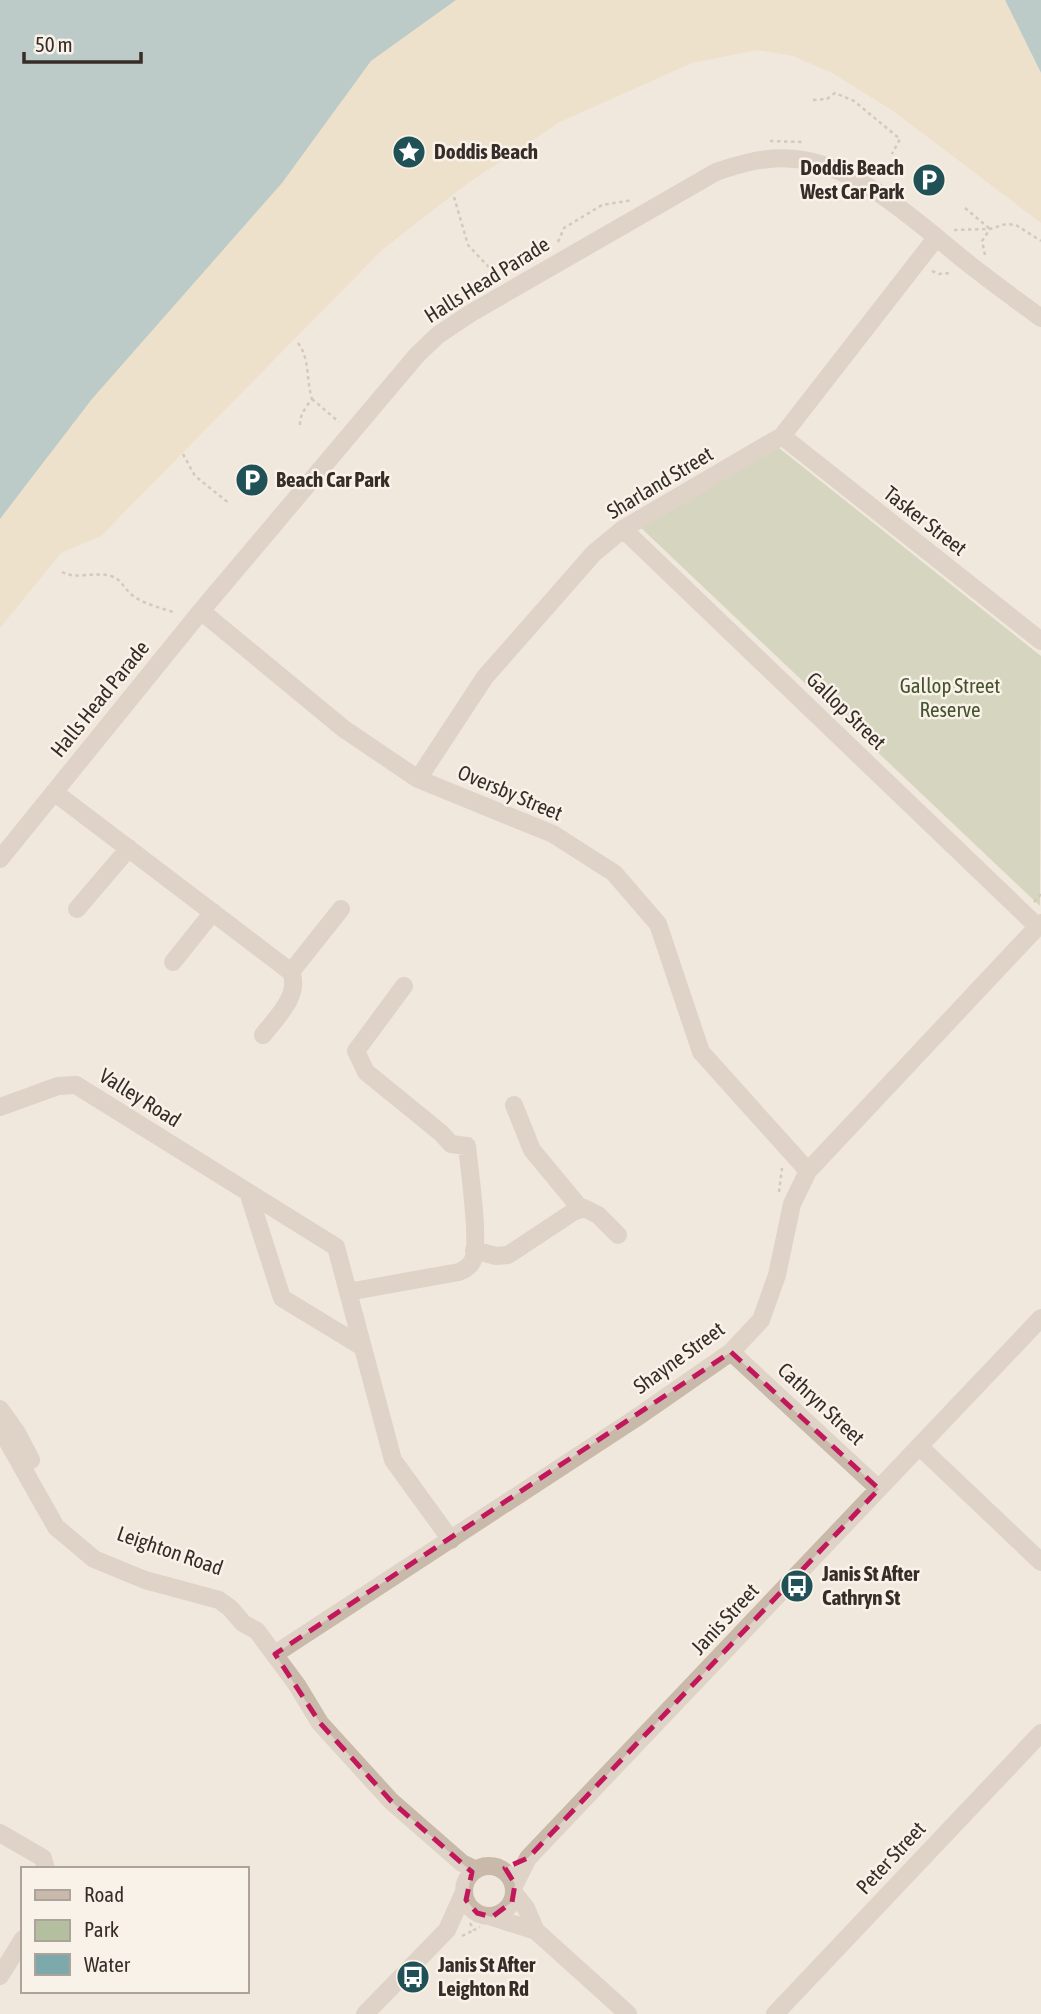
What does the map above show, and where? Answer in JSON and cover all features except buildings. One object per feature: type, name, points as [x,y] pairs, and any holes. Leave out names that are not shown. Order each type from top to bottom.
[{"type":"street","name":"Halls Head Parade","points":[[0,859],[201,611],[417,355],[438,335],[513,287],[716,172],[744,162],[769,158],[797,159],[825,165],[853,178],[942,232],[1041,318]]},
{"type":"street","name":"Sharland Street","points":[[418,779],[485,677],[594,554],[623,529],[782,436],[942,232]]},
{"type":"street","name":"Tasker Street","points":[[782,436],[1041,641]]},
{"type":"street","name":"Gallop Street","points":[[623,529],[1024,913],[1040,925]]},
{"type":"street","name":"Oversby Street","points":[[201,611],[344,729],[418,779],[553,834],[614,873],[658,924],[701,1052],[808,1171]]},
{"type":"street","points":[[54,792],[292,972],[295,980],[292,995],[263,1035]]},
{"type":"street","points":[[77,909],[129,848]]},
{"type":"street","points":[[292,972],[341,909]]},
{"type":"street","points":[[173,962],[213,912]]},
{"type":"street","name":"Shayne Street","points":[[275,1654],[731,1352],[761,1320],[777,1275],[792,1205],[808,1171],[1040,925]]},
{"type":"street","points":[[348,1292],[459,1272],[466,1269],[473,1260],[475,1214],[467,1146],[451,1144],[366,1072],[356,1051],[404,986]]},
{"type":"street","name":"Valley Road","points":[[0,1107],[58,1086],[76,1085],[336,1247],[393,1460],[451,1539]]},
{"type":"street","points":[[514,1105],[532,1150],[576,1203],[573,1212]]},
{"type":"street","points":[[248,1192],[282,1298],[361,1346]]},
{"type":"street","points":[[474,1250],[496,1256],[508,1255],[573,1212],[584,1208],[598,1215],[618,1235]]},
{"type":"street","name":"Janis Street","points":[[515,1889],[528,1858],[1041,1318]]},
{"type":"street","name":"Cathryn Street","points":[[731,1352],[879,1489]]},
{"type":"street","name":"Leighton Road","points":[[0,1409],[17,1433],[59,1514],[73,1532],[97,1550],[143,1569],[191,1580],[220,1591],[249,1614],[257,1625],[257,1631]]},
{"type":"street","name":"Leighton Road","points":[[0,1428],[56,1527],[94,1559],[145,1580],[219,1600],[243,1623],[257,1631],[320,1723],[391,1801],[467,1877],[470,1908],[486,1916]]},
{"type":"street","points":[[920,1447],[1041,1562]]},
{"type":"street","name":"Peter Street","points":[[775,2014],[1041,1733]]},
{"type":"street","points":[[0,1833],[43,1858],[45,1867]]},
{"type":"street","name":"Janis Street","points":[[502,1869],[528,1858]]},
{"type":"street","points":[[365,2014],[447,1930],[467,1877],[493,1866],[502,1869],[526,1908],[536,1931],[628,2014]]},
{"type":"street","points":[[447,1930],[507,1909],[515,1889]]},
{"type":"street","points":[[486,1916],[536,1931]]},
{"type":"street","points":[[0,1976],[21,1942]]},
{"type":"path","points":[[813,100],[827,99],[835,93],[853,100],[900,139],[892,154]]},
{"type":"path","points":[[770,141],[795,140],[808,144]]},
{"type":"path","points":[[454,197],[468,245],[498,276],[487,282],[483,293]]},
{"type":"path","points":[[549,247],[559,242],[564,228],[602,205],[634,200]]},
{"type":"path","points":[[965,208],[990,229]]},
{"type":"path","points":[[942,232],[990,229],[1006,224],[1016,225],[1041,241]]},
{"type":"path","points":[[917,262],[939,274],[962,274]]},
{"type":"path","points":[[298,343],[306,353],[307,383],[312,399],[339,422],[335,428]]},
{"type":"path","points":[[300,427],[299,421],[304,408],[312,399]]},
{"type":"path","points":[[183,454],[195,476],[230,504]]},
{"type":"path","points":[[62,572],[70,576],[113,576],[122,582],[131,595],[183,616]]},
{"type":"path","points":[[1024,913],[1041,894]]},
{"type":"path","points":[[778,1201],[782,1161],[790,1153]]},
{"type":"highlighted area","points":[[731,1352],[879,1489],[528,1858],[505,1868],[515,1884],[512,1902],[492,1917],[477,1913],[466,1900],[472,1872],[391,1801],[320,1723],[275,1654]]},
{"type":"green space","name":"Gallop Street Reserve","points":[[779,448],[1041,656],[1040,906],[639,526]]},
{"type":"sand","name":"Doddis Beach","points":[[456,0],[1005,0],[1041,73],[1041,223],[893,111],[832,73],[793,56],[757,50],[692,63],[560,122],[468,183],[383,249],[101,536],[61,553],[0,628],[0,519],[92,399],[282,183],[371,61]]},
{"type":"water","points":[[0,0],[456,0],[371,61],[282,183],[92,399],[0,519]]},
{"type":"water","points":[[1005,0],[1041,0],[1041,73]]},
{"type":"place","name":"Doddis Beach","points":[[409,152]]},
{"type":"place","name":"Doddis Beach West Car Park","points":[[929,180]]},
{"type":"place","name":"Beach Car Park","points":[[252,480]]},
{"type":"place","name":"Janis St After Cathryn St","points":[[797,1586]]},
{"type":"place","name":"Janis St After Leighton Rd","points":[[413,1977]]}]
